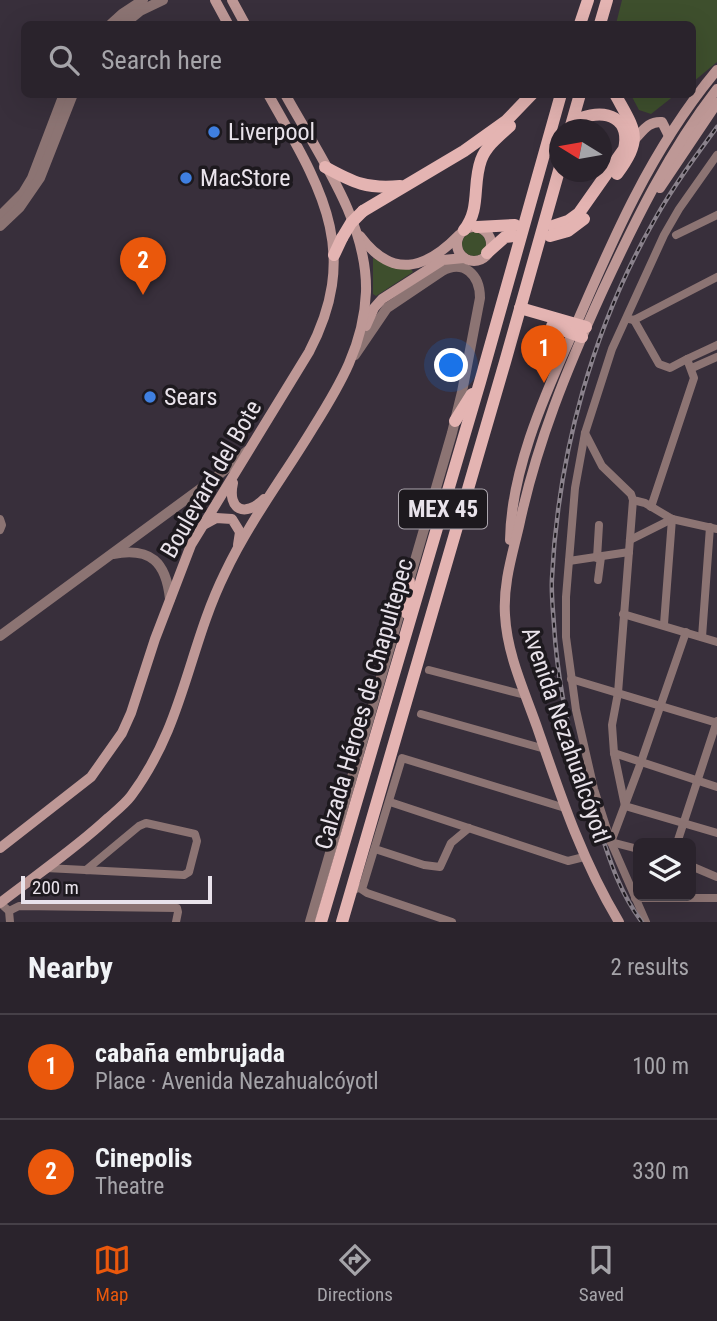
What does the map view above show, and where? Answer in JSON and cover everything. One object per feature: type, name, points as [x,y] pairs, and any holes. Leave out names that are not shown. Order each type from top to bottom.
[{"type":"main road","points":[[215,0],[226,21]]},
{"type":"main road","points":[[232,0],[243,21]]},
{"type":"main road","points":[[580,21],[588,0]]},
{"type":"main road","points":[[603,21],[607,0]]},
{"type":"main road","name":"Avenida Nezahualcóyotl","points":[[619,922],[584,857],[512,655],[505,614],[512,518],[526,453],[542,407],[591,303],[637,188],[669,136],[717,70]]},
{"type":"main road","name":"Avenida Nezahualcóyotl","points":[[604,288],[608,275],[657,181],[688,128],[717,89]]},
{"type":"main road","name":"Boulevard del Bote","points":[[0,848],[92,777],[108,752],[131,713],[191,545],[315,340],[331,287],[334,255],[331,229],[320,190],[270,98]]},
{"type":"main road","points":[[0,903],[90,835],[129,799],[154,764],[172,726],[216,596],[237,548],[339,387],[353,358],[366,291],[365,268],[357,231],[326,167],[287,98]]},
{"type":"main road","points":[[334,255],[351,223],[363,211],[464,150],[506,121],[529,98]]},
{"type":"main road","points":[[466,262],[457,247],[475,209],[481,160],[486,149],[513,122],[530,98]]},
{"type":"main road","name":"Calzada Héroes de Chapultepec","points":[[321,922],[480,382],[560,98]]},
{"type":"main road","points":[[574,119],[579,98]]},
{"type":"main road","points":[[612,181],[630,156],[634,140],[632,126],[617,98]]},
{"type":"main road","name":"Avenida Nezahualcóyotl","points":[[591,303],[613,278],[653,200],[717,103]]},
{"type":"main road","points":[[580,119],[594,113],[616,119],[624,128],[624,149],[612,166]]},
{"type":"main road","points":[[634,140],[655,122],[662,122],[669,136]]},
{"type":"main road","points":[[326,167],[348,180],[368,187],[404,186]]},
{"type":"main road","name":"Calzada Héroes de Chapultepec","points":[[342,922],[356,890],[555,182]]},
{"type":"main road","points":[[601,182],[579,213],[552,231],[568,231],[585,218],[611,182]]},
{"type":"main road","points":[[357,231],[382,258],[405,266],[419,264],[430,258],[466,231],[499,225],[515,231],[477,260],[443,260],[382,299],[374,308],[358,341]]},
{"type":"main road","points":[[466,231],[482,229],[489,237],[490,248],[487,253]]},
{"type":"main road","points":[[519,312],[579,330]]},
{"type":"main road","points":[[455,421],[480,382]]},
{"type":"main road","points":[[234,477],[231,497],[234,505],[243,510],[256,506],[279,482]]},
{"type":"main road","points":[[205,524],[216,518],[232,519],[240,532],[237,548]]},
{"type":"main road","points":[[406,634],[409,582]]},
{"type":"street","points":[[114,21],[143,0]]},
{"type":"street","points":[[128,21],[140,11],[163,0]]},
{"type":"street","points":[[0,216],[23,193],[32,178],[62,98]]},
{"type":"street","points":[[0,226],[26,200],[40,178],[71,98]]},
{"type":"street","points":[[633,893],[611,842],[584,748],[571,679],[566,637],[575,488],[585,433],[607,361],[630,319],[649,267],[679,208],[717,155]]},
{"type":"street","points":[[676,235],[717,215]]},
{"type":"street","points":[[310,922],[455,421],[480,298],[480,285],[466,262],[450,267],[393,302],[381,314],[353,358]]},
{"type":"street","points":[[630,319],[717,277]]},
{"type":"street","points":[[630,319],[661,366],[670,368],[717,345]]},
{"type":"street","points":[[692,369],[717,357]]},
{"type":"street","points":[[651,507],[694,383],[687,359]]},
{"type":"street","points":[[585,433],[602,466],[631,494],[633,500],[618,693],[612,725],[614,753],[625,806]]},
{"type":"street","points":[[0,636],[108,554],[215,478],[252,447]]},
{"type":"street","points":[[633,500],[672,519],[714,528],[702,636]]},
{"type":"street","points":[[0,519],[0,530]]},
{"type":"street","points":[[630,540],[672,519]]},
{"type":"street","points":[[664,624],[672,519]]},
{"type":"street","points":[[598,580],[599,524]]},
{"type":"street","points":[[108,554],[133,552],[153,558],[166,575],[170,599]]},
{"type":"street","points":[[569,561],[629,552]]},
{"type":"street","points":[[623,614],[664,624],[717,642]]},
{"type":"street","points":[[611,842],[686,632]]},
{"type":"street","points":[[429,670],[526,695]]},
{"type":"street","points":[[571,679],[717,722],[679,838]]},
{"type":"street","points":[[421,714],[545,749]]},
{"type":"street","points":[[614,753],[717,787]]},
{"type":"street","points":[[452,922],[356,890],[375,849],[402,758],[565,808]]},
{"type":"street","points":[[390,802],[568,861],[584,857]]},
{"type":"street","points":[[625,806],[684,821],[717,833]]},
{"type":"street","points":[[46,868],[184,875],[189,872],[197,841],[195,834],[146,823],[86,870]]},
{"type":"street","points":[[375,849],[424,865],[439,867],[452,843],[469,828]]},
{"type":"street","points":[[611,842],[633,848]]},
{"type":"street","points":[[696,868],[717,877]]},
{"type":"street","points":[[696,898],[717,898]]},
{"type":"street","points":[[636,901],[646,922]]},
{"type":"street","points":[[0,903],[9,911],[10,922]]},
{"type":"street","points":[[9,911],[19,906],[177,908],[176,922]]},
{"type":"green space","points":[[622,0],[717,0],[717,62],[696,80],[696,21],[617,21]]},
{"type":"green space","points":[[633,98],[671,98],[651,114],[639,110]]},
{"type":"green space","points":[[474,232],[485,239],[486,244],[479,255],[474,256],[463,249],[462,244],[469,233]]},
{"type":"green space","points":[[373,258],[411,269],[413,272],[376,296],[373,294]]},
{"type":"railway","points":[[642,922],[625,895],[612,866],[577,761],[566,717],[552,602],[556,531],[562,484],[582,392],[614,303],[633,260],[662,207],[717,127]]},
{"type":"place","name":"Liverpool","points":[[214,132]]},
{"type":"place","name":"MacStore","points":[[186,178]]},
{"type":"place","name":"Cinepolis","points":[[143,295]]},
{"type":"place","name":"cabaña embrujada","points":[[544,383]]},
{"type":"place","name":"Sears","points":[[150,397]]}]
